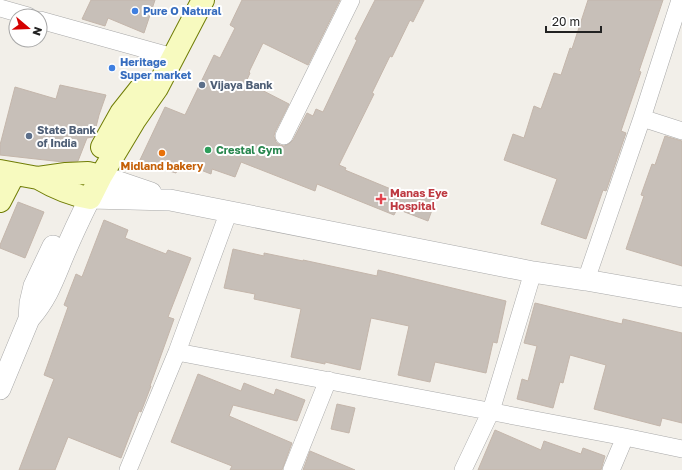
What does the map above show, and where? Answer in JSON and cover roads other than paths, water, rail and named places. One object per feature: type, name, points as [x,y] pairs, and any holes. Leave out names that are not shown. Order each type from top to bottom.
[{"type":"main road","points":[[38,178],[55,188],[83,197],[121,113],[145,84],[173,57],[203,0]]},
{"type":"main road","points":[[0,201],[7,172],[38,178],[66,174],[94,174]]},
{"type":"street","points":[[284,136],[351,0]]},
{"type":"street","points":[[586,280],[642,118],[680,0]]},
{"type":"street","points":[[48,22],[173,57]]},
{"type":"street","points":[[642,118],[682,131]]},
{"type":"street","points":[[94,174],[170,200]]},
{"type":"street","points":[[0,389],[29,319],[49,292],[64,255],[83,197],[170,200],[533,272],[682,297]]},
{"type":"street","points":[[128,470],[177,352],[229,211]]},
{"type":"street","points":[[463,470],[491,411],[533,272]]},
{"type":"street","points":[[177,352],[491,411],[682,449]]},
{"type":"street","points":[[292,470],[328,380]]},
{"type":"street","points":[[612,470],[625,437]]},
{"type":"place","name":"Pure O Natural","points":[[135,11]]},
{"type":"place","name":"Heritage Super market","points":[[112,68]]},
{"type":"place","name":"Vijaya Bank","points":[[202,85]]},
{"type":"place","name":"State Bank of India","points":[[29,136]]},
{"type":"place","name":"Crestal Gym","points":[[208,150]]},
{"type":"place","name":"Midland bakery","points":[[162,153]]},
{"type":"place","name":"Manas Eye Hospital","points":[[381,199]]}]
